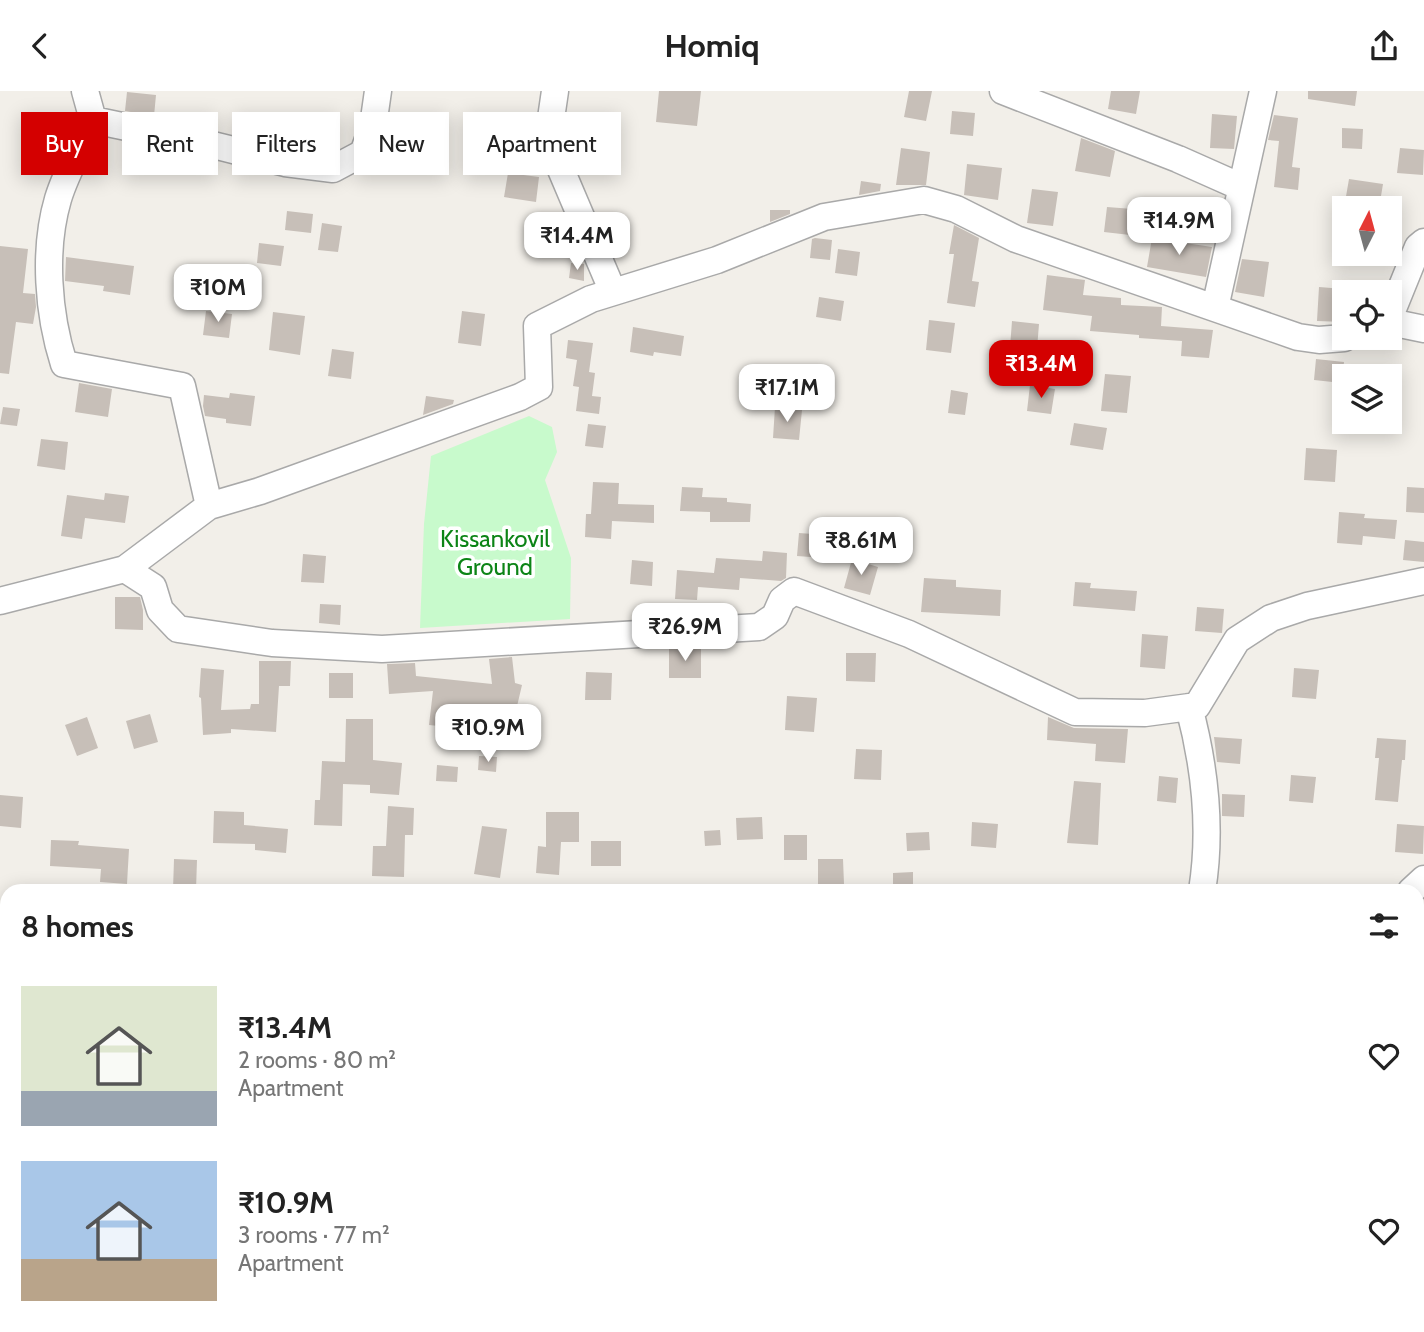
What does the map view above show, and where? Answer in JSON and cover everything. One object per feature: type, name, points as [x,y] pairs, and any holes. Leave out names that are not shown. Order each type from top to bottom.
[{"type":"street","points":[[85,91],[91,112]]},
{"type":"street","points":[[108,123],[285,163],[333,169],[363,153],[373,126],[377,91]]},
{"type":"street","points":[[555,91],[548,139],[613,292]]},
{"type":"street","points":[[1003,91],[1178,159],[1241,187]]},
{"type":"street","points":[[1215,309],[1263,91]]},
{"type":"street","points":[[68,175],[58,198],[51,237],[49,278],[56,341],[64,364],[182,386],[209,506]]},
{"type":"street","points":[[0,601],[125,569],[209,506],[260,491],[520,397],[540,387],[537,326],[590,299],[717,260],[824,217],[924,200],[956,209],[1016,239],[1215,309],[1298,337],[1332,339]]},
{"type":"street","points":[[1402,286],[1418,247],[1424,242]]},
{"type":"street","points":[[1402,324],[1424,329]]},
{"type":"street","points":[[125,569],[153,587],[160,610],[178,629],[272,643],[382,649],[759,627],[775,615],[782,600],[794,591],[909,634],[1075,712],[1145,713],[1198,706],[1237,640],[1271,618],[1307,605],[1424,581]]},
{"type":"street","points":[[1189,707],[1205,779],[1207,859],[1203,884]]},
{"type":"green space","name":"Kissankovil Ground","points":[[529,416],[552,427],[557,452],[545,480],[571,558],[570,619],[420,628],[424,524],[431,456]]},
{"type":"building","points":[[659,91],[701,91],[697,126],[656,122]]},
{"type":"building","points":[[909,91],[932,91],[926,121],[904,117]]},
{"type":"building","points":[[1111,91],[1140,91],[1136,114],[1108,109]]},
{"type":"building","points":[[1308,91],[1357,91],[1355,106],[1308,99]]},
{"type":"building","points":[[127,92],[156,95],[154,112],[125,111]]},
{"type":"building","points":[[952,111],[975,113],[973,136],[950,134]]},
{"type":"building","points":[[1212,114],[1237,116],[1234,149],[1210,148]]},
{"type":"building","points":[[1274,115],[1298,118],[1292,167],[1300,168],[1298,190],[1274,187],[1279,141],[1268,140]]},
{"type":"building","points":[[1342,128],[1363,129],[1362,149],[1342,148]]},
{"type":"building","points":[[1081,138],[1115,151],[1110,177],[1075,171]]},
{"type":"building","points":[[901,148],[930,152],[926,185],[896,185]]},
{"type":"building","points":[[1400,148],[1424,150],[1423,175],[1397,173]]},
{"type":"building","points":[[967,164],[1002,168],[998,200],[964,195]]},
{"type":"building","points":[[508,175],[539,177],[536,202],[504,197]]},
{"type":"building","points":[[1349,179],[1383,184],[1381,196],[1346,196]]},
{"type":"building","points":[[861,181],[881,184],[880,191],[859,195]]},
{"type":"building","points":[[1032,189],[1058,192],[1053,226],[1027,223]]},
{"type":"building","points":[[1107,207],[1133,209],[1130,235],[1104,232]]},
{"type":"building","points":[[770,210],[790,210],[790,214],[770,222]]},
{"type":"building","points":[[287,211],[313,214],[311,233],[285,230]]},
{"type":"building","points":[[322,223],[342,226],[338,252],[318,250]]},
{"type":"building","points":[[954,225],[979,238],[972,281],[979,282],[975,307],[947,303],[954,254],[949,254]]},
{"type":"building","points":[[1152,238],[1212,247],[1206,277],[1147,267]]},
{"type":"building","points":[[812,239],[832,240],[830,260],[810,258]]},
{"type":"building","points":[[259,243],[284,246],[281,266],[257,263]]},
{"type":"building","points":[[0,246],[28,249],[23,293],[35,294],[36,307],[33,324],[16,322],[9,374],[0,373]]},
{"type":"building","points":[[838,249],[860,252],[857,276],[835,273]]},
{"type":"building","points":[[66,257],[134,266],[130,295],[103,291],[104,286],[65,281]]},
{"type":"building","points":[[1242,259],[1269,262],[1264,297],[1235,292]]},
{"type":"building","points":[[571,263],[584,264],[584,281],[569,278]]},
{"type":"building","points":[[1047,275],[1085,280],[1083,295],[1121,298],[1121,305],[1162,307],[1161,326],[1213,330],[1209,358],[1181,356],[1182,341],[1090,331],[1092,316],[1043,310]]},
{"type":"building","points":[[1319,287],[1332,288],[1332,322],[1317,321]]},
{"type":"building","points":[[819,297],[844,301],[841,321],[816,317]]},
{"type":"building","points":[[206,311],[232,314],[229,338],[203,335]]},
{"type":"building","points":[[462,311],[485,314],[481,346],[458,343]]},
{"type":"building","points":[[273,312],[305,316],[300,355],[269,350]]},
{"type":"building","points":[[929,320],[955,323],[951,353],[926,350]]},
{"type":"building","points":[[1012,321],[1039,324],[1037,349],[1010,347]]},
{"type":"building","points":[[633,327],[684,336],[681,356],[654,352],[653,356],[630,352]]},
{"type":"building","points":[[568,340],[593,343],[589,372],[595,373],[592,396],[601,397],[599,414],[576,411],[579,387],[573,386],[577,360],[566,358]]},
{"type":"building","points":[[332,349],[354,352],[351,379],[328,376]]},
{"type":"building","points":[[1316,359],[1344,362],[1332,364],[1332,382],[1314,380]]},
{"type":"building","points":[[1105,374],[1131,376],[1127,413],[1101,411]]},
{"type":"building","points":[[79,383],[112,389],[108,417],[75,412]]},
{"type":"building","points":[[1030,385],[1055,389],[1051,414],[1027,411]]},
{"type":"building","points":[[951,390],[968,393],[965,415],[948,413]]},
{"type":"building","points":[[230,393],[255,396],[251,426],[226,423],[226,419],[205,416],[204,395],[229,398]]},
{"type":"building","points":[[426,396],[454,400],[453,404],[423,415]]},
{"type":"building","points":[[3,407],[20,409],[17,426],[0,424]]},
{"type":"building","points":[[775,407],[802,410],[799,440],[773,438]]},
{"type":"building","points":[[1074,423],[1107,428],[1103,450],[1070,445]]},
{"type":"building","points":[[588,424],[606,426],[603,448],[585,446]]},
{"type":"building","points":[[41,439],[68,442],[65,470],[37,466]]},
{"type":"building","points":[[1306,448],[1337,450],[1335,482],[1304,480]]},
{"type":"building","points":[[593,482],[619,483],[618,504],[654,505],[654,523],[612,521],[611,539],[585,537],[586,514],[591,514]]},
{"type":"building","points":[[682,487],[703,488],[702,497],[727,498],[727,502],[751,504],[750,522],[710,522],[710,512],[680,511]]},
{"type":"building","points":[[1407,487],[1424,488],[1424,513],[1406,512]]},
{"type":"building","points":[[105,493],[129,496],[125,523],[85,518],[82,539],[61,536],[67,495],[104,500]]},
{"type":"building","points":[[1339,512],[1365,514],[1364,518],[1397,520],[1395,539],[1363,536],[1362,545],[1337,543]]},
{"type":"building","points":[[799,533],[826,535],[824,558],[797,556]]},
{"type":"building","points":[[1405,540],[1424,542],[1424,562],[1403,560]]},
{"type":"building","points":[[763,551],[787,553],[786,578],[781,581],[740,578],[739,590],[698,587],[697,600],[675,599],[677,570],[714,573],[716,558],[762,561]]},
{"type":"building","points":[[303,554],[326,556],[324,583],[301,582]]},
{"type":"building","points":[[852,559],[878,567],[870,595],[844,588]]},
{"type":"building","points":[[632,560],[653,562],[652,586],[630,584]]},
{"type":"building","points":[[924,578],[956,580],[956,587],[1001,590],[1000,616],[921,612]]},
{"type":"building","points":[[1075,582],[1091,583],[1090,588],[1137,591],[1135,611],[1073,606]]},
{"type":"building","points":[[115,597],[140,597],[143,630],[115,629]]},
{"type":"building","points":[[320,604],[341,605],[340,625],[319,623]]},
{"type":"building","points":[[1197,607],[1224,609],[1222,633],[1195,631]]},
{"type":"building","points":[[1142,634],[1168,636],[1165,669],[1140,667]]},
{"type":"building","points":[[701,647],[701,678],[669,678],[669,648]]},
{"type":"building","points":[[846,653],[876,653],[875,682],[846,681]]},
{"type":"building","points":[[512,657],[515,683],[522,685],[514,719],[471,710],[469,729],[429,725],[433,691],[389,694],[387,664],[415,663],[416,676],[492,684],[489,659]]},
{"type":"building","points":[[259,661],[291,661],[290,686],[279,686],[276,732],[231,729],[231,733],[203,735],[199,697],[201,668],[224,670],[221,710],[250,709],[251,704],[259,704]]},
{"type":"building","points":[[1294,668],[1319,670],[1316,699],[1292,697]]},
{"type":"building","points":[[586,672],[612,673],[611,700],[585,700]]},
{"type":"building","points":[[329,673],[353,673],[353,698],[329,698]]},
{"type":"building","points":[[787,696],[817,698],[814,732],[785,730]]},
{"type":"building","points":[[150,714],[158,742],[134,749],[126,721]]},
{"type":"building","points":[[87,717],[98,748],[77,756],[65,725]]},
{"type":"building","points":[[1048,717],[1074,728],[1128,729],[1125,763],[1095,761],[1096,744],[1047,740]]},
{"type":"building","points":[[346,719],[373,719],[373,760],[402,763],[399,795],[370,793],[370,785],[343,784],[342,826],[314,825],[315,800],[320,800],[322,761],[345,762]]},
{"type":"building","points":[[1214,737],[1242,739],[1240,764],[1217,762]]},
{"type":"building","points":[[1377,738],[1406,740],[1398,802],[1375,800],[1379,758],[1375,758]]},
{"type":"building","points":[[856,749],[882,750],[881,780],[854,779]]},
{"type":"building","points":[[479,756],[497,757],[496,772],[478,770]]},
{"type":"building","points":[[437,765],[458,767],[457,782],[436,781]]},
{"type":"building","points":[[1291,775],[1316,777],[1313,803],[1289,801]]},
{"type":"building","points":[[1159,776],[1178,778],[1176,803],[1157,801]]},
{"type":"building","points":[[1074,781],[1101,783],[1098,845],[1067,843]]},
{"type":"building","points":[[1222,794],[1245,795],[1244,817],[1222,816]]},
{"type":"building","points":[[0,795],[23,797],[21,828],[0,826]]},
{"type":"building","points":[[388,806],[414,808],[413,835],[405,835],[404,877],[372,876],[373,846],[386,846]]},
{"type":"building","points":[[214,811],[244,812],[244,825],[288,829],[286,853],[255,850],[255,844],[213,843]]},
{"type":"building","points":[[546,812],[579,812],[579,842],[561,842],[559,875],[536,873],[538,846],[546,847]]},
{"type":"building","points":[[762,817],[763,839],[737,840],[736,818]]},
{"type":"building","points":[[972,822],[998,824],[996,848],[971,846]]},
{"type":"building","points":[[1397,824],[1424,826],[1423,854],[1395,852]]},
{"type":"building","points":[[482,826],[507,829],[500,878],[474,874]]},
{"type":"building","points":[[720,830],[721,845],[705,846],[704,831]]},
{"type":"building","points":[[929,832],[930,850],[907,851],[906,833]]},
{"type":"building","points":[[784,835],[807,835],[807,860],[784,860]]},
{"type":"building","points":[[51,840],[79,841],[78,845],[129,849],[127,884],[100,882],[101,869],[50,866]]},
{"type":"building","points":[[591,841],[621,841],[621,866],[591,866]]},
{"type":"building","points":[[174,859],[197,860],[196,884],[173,884]]},
{"type":"building","points":[[818,859],[843,859],[844,884],[818,884]]},
{"type":"building","points":[[913,872],[913,884],[893,884],[893,873]]}]
